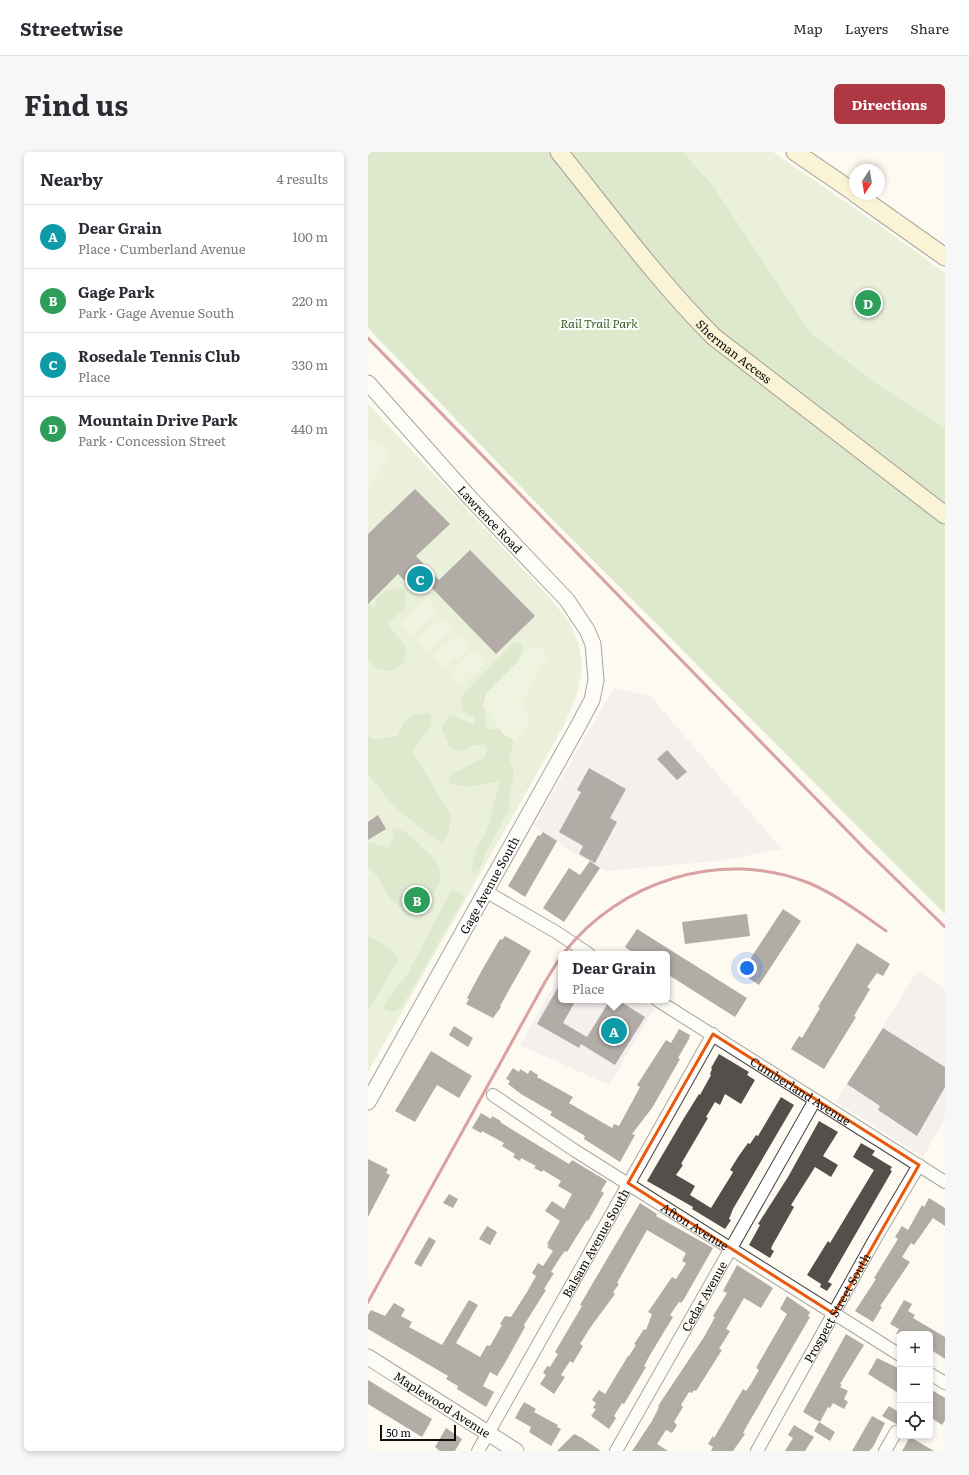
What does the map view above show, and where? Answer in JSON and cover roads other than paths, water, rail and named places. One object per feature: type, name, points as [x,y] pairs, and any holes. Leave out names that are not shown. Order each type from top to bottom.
[{"type":"main road","name":"Sherman Access","points":[[559,152],[653,271],[682,305],[714,338],[945,515]]},
{"type":"main road","points":[[795,152],[849,189]]},
{"type":"main road","points":[[864,200],[945,257]]},
{"type":"street","name":"Lawrence Road","points":[[368,383],[472,499],[567,600],[587,630],[593,644],[596,663]]},
{"type":"street","name":"Gage Avenue South","points":[[368,1102],[592,700],[596,680],[596,663]]},
{"type":"street","points":[[485,891],[556,932],[584,951]]},
{"type":"street","name":"Cumberland Avenue","points":[[662,1003],[945,1182]]},
{"type":"street","name":"Balsam Avenue South","points":[[478,1451],[713,1034]]},
{"type":"street","name":"Afton Avenue","points":[[493,1095],[628,1183],[897,1353]]},
{"type":"street","name":"Cedar Avenue","points":[[616,1451],[815,1100]]},
{"type":"street","name":"Prospect Street South","points":[[758,1451],[875,1239],[919,1166]]},
{"type":"street","name":"Maplewood Avenue","points":[[368,1358],[516,1451]]},
{"type":"street","points":[[933,1376],[945,1383]]},
{"type":"street","points":[[885,1451],[896,1432]]},
{"type":"railway","points":[[368,338],[865,849],[945,927]]},
{"type":"railway","points":[[566,951],[586,929],[613,907],[643,890],[674,878],[708,871],[742,869],[776,873],[809,883],[839,899],[886,931]]},
{"type":"railway","points":[[368,1302],[558,961]]},
{"type":"place","name":"Mountain Drive Park","points":[[868,303]]},
{"type":"place","name":"Rosedale Tennis Club","points":[[420,579]]},
{"type":"place","name":"Gage Park","points":[[417,900]]},
{"type":"place","name":"Dear Grain","points":[[614,1031]]},
{"type":"park label","name":"Rail Trail Park","points":[[599,323]]}]
